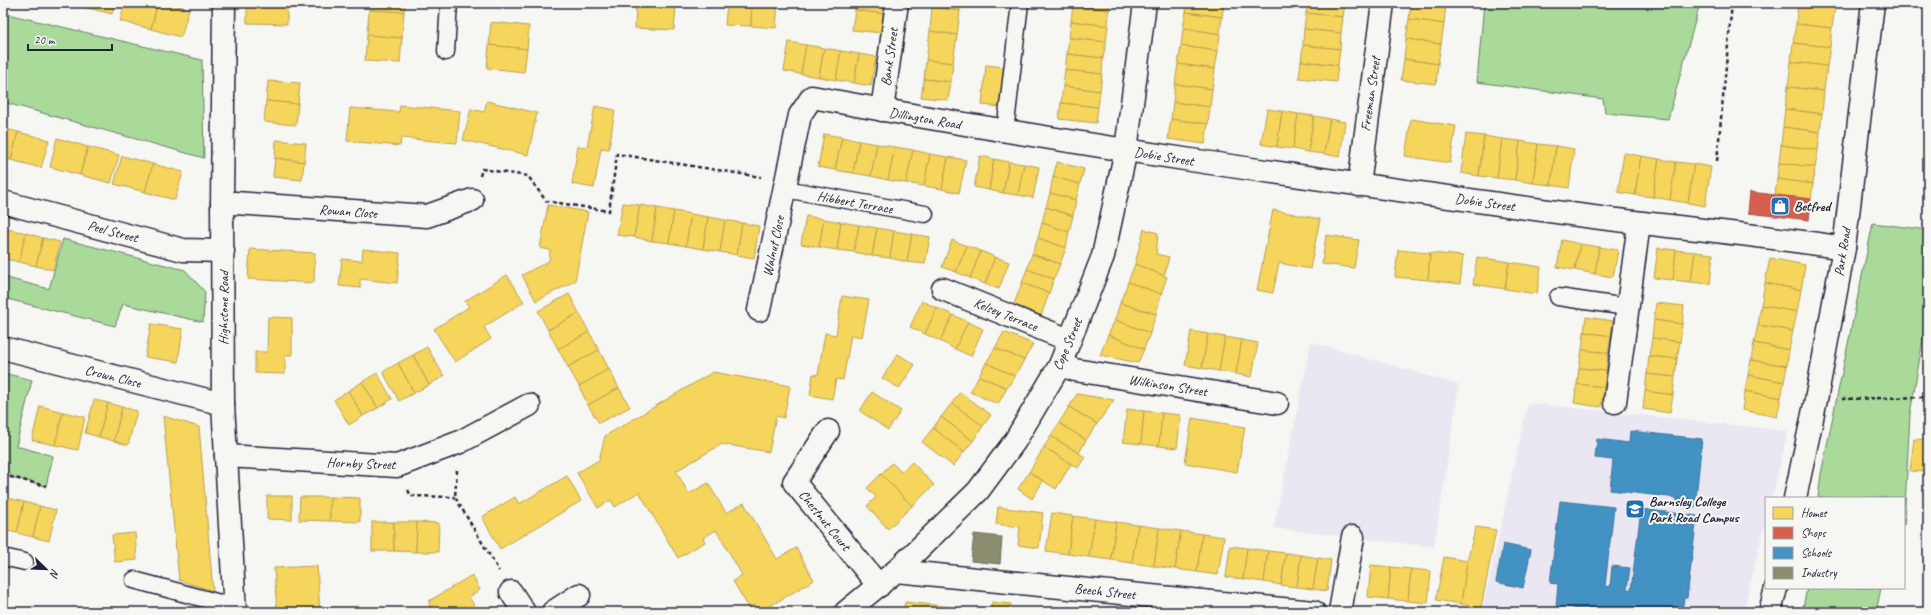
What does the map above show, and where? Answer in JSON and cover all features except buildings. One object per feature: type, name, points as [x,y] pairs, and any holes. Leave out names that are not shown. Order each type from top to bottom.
[{"type":"main road","name":"Highstone Road","points":[[224,3],[222,204],[223,404],[235,609]]},
{"type":"main road","name":"Bank Street","points":[[882,110],[897,3]]},
{"type":"main road","name":"Cope Street","points":[[846,612],[896,571],[978,491],[1015,441],[1060,365],[1103,256],[1126,150],[1144,3]]},
{"type":"main road","name":"Freeman Street","points":[[1358,185],[1383,3]]},
{"type":"main road","name":"Park Road","points":[[1795,497],[1816,400],[1844,248],[1873,3]]},
{"type":"main road","name":"Dillington Road","points":[[786,185],[800,115],[812,97],[1005,132],[1126,150]]},
{"type":"main road","name":"Dobie Street","points":[[1126,150],[1358,185],[1639,223],[1844,248]]},
{"type":"main road","name":"Walnut Close","points":[[759,310],[786,185]]},
{"type":"main road","name":"Rowan Close","points":[[222,204],[235,203],[427,216],[472,200]]},
{"type":"main road","name":"Peel Street","points":[[3,202],[183,250],[223,250]]},
{"type":"main road","points":[[1615,402],[1639,223]]},
{"type":"main road","name":"Kelsey Terrace","points":[[944,289],[1069,340]]},
{"type":"main road","name":"Crown Close","points":[[3,348],[223,404]]},
{"type":"main road","name":"Wilkinson Street","points":[[1060,365],[1075,370],[1277,403]]},
{"type":"main road","name":"Hornby Street","points":[[226,456],[397,466],[460,442],[529,405]]},
{"type":"main road","name":"Chestnut Court","points":[[828,431],[794,482],[879,586]]},
{"type":"main road","points":[[1340,612],[1353,538]]},
{"type":"main road","name":"Beech Street","points":[[896,571],[1314,612]]},
{"type":"main road","points":[[1770,612],[1776,589]]},
{"type":"main road","points":[[511,592],[524,612]]},
{"type":"main road","points":[[553,612],[580,595]]},
{"type":"lane","points":[[446,52],[449,3]]},
{"type":"lane","points":[[1005,132],[1020,3]]},
{"type":"lane","name":"Hibbert Terrace","points":[[786,185],[925,214]]},
{"type":"lane","points":[[1558,298],[1627,307]]},
{"type":"lane","points":[[3,557],[25,562]]},
{"type":"lane","points":[[134,580],[235,609]]},
{"type":"path","points":[[1717,161],[1732,3]]},
{"type":"path","points":[[472,200],[482,169],[528,176],[546,201],[610,211],[617,154],[786,185]]},
{"type":"path","points":[[1816,400],[1928,397]]},
{"type":"path","points":[[460,442],[455,497],[511,592]]},
{"type":"path","points":[[397,466],[411,496],[455,497]]},
{"type":"path","points":[[3,476],[46,486]]},
{"type":"shaded area","points":[[1311,342],[1459,385],[1434,547],[1274,528]]},
{"type":"shaded area","name":"Barnsley College Park Road Campus","points":[[1528,403],[1788,431],[1772,497],[1765,497],[1765,524],[1743,612],[1482,612]]},
{"type":"green space","points":[[1484,3],[1700,3],[1668,119],[1605,113],[1603,99],[1477,82]]},
{"type":"green space","points":[[3,13],[202,60],[204,158],[3,102]]},
{"type":"green space","points":[[1873,223],[1928,230],[1928,311],[1910,414],[1905,506],[1905,497],[1818,497],[1821,474]]},
{"type":"green space","points":[[63,239],[185,270],[205,292],[203,322],[123,304],[115,326],[3,298],[3,277],[49,289]]},
{"type":"green space","points":[[3,373],[32,380],[16,446],[53,456],[46,486],[3,475]]},
{"type":"green space","points":[[1807,589],[1881,589],[1876,612],[1802,612]]},
{"type":"place","name":"Betfred","points":[[1780,206]]},
{"type":"place","name":"Barnsley College Park Road Campus","points":[[1635,509]]}]
